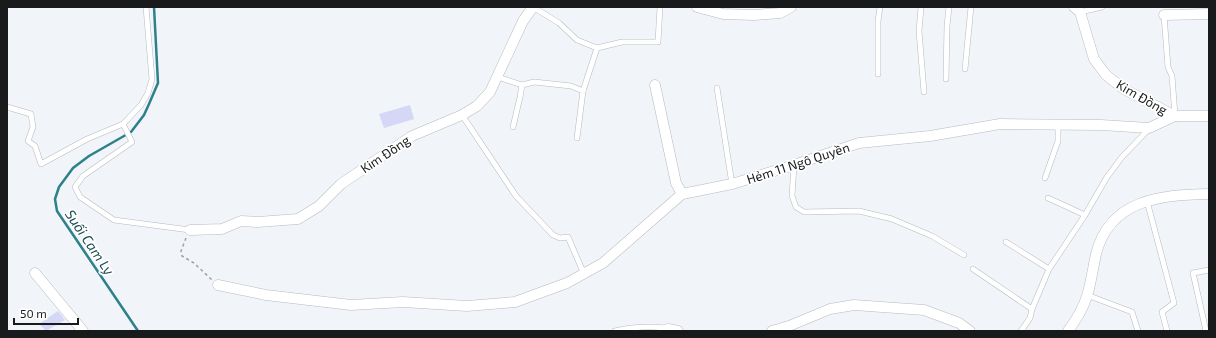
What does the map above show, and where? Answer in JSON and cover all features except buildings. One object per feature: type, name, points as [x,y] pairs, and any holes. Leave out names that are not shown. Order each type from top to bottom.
[{"type":"street","name":"Kim Đồng","points":[[190,230],[222,229],[242,221],[258,222],[298,219],[319,206],[340,184],[412,136],[477,106],[490,92],[523,21],[533,7]]},
{"type":"street","points":[[697,7],[723,14],[754,15],[780,13],[791,7]]},
{"type":"street","name":"Kim Đồng","points":[[1077,10],[1094,59],[1106,76],[1124,89],[1175,116],[1209,116]]},
{"type":"street","points":[[1164,15],[1209,14]]},
{"type":"street","points":[[655,85],[676,183],[682,194]]},
{"type":"street","name":"Hẻm 11 Ngô Quyền","points":[[218,285],[266,294],[351,305],[403,302],[443,306],[481,306],[515,302],[567,283],[603,263],[682,194],[732,184],[794,166],[859,143],[930,136],[1000,124],[1150,128],[1175,116]]},
{"type":"street","points":[[1068,331],[1083,307],[1087,296],[1101,239],[1108,226],[1119,214],[1131,206],[1147,200],[1179,194],[1209,194]]},
{"type":"street","points":[[35,273],[83,331]]},
{"type":"street","points":[[772,331],[790,329],[830,309],[854,305],[924,310],[959,323],[970,331]]},
{"type":"street","points":[[666,330],[678,331]]},
{"type":"lane","points":[[7,107],[31,114],[33,127],[28,141],[35,146],[41,164],[88,139],[123,124],[141,105],[148,93],[152,79],[146,7]]},
{"type":"lane","points":[[533,7],[559,23],[577,40],[597,48],[622,42],[658,42],[660,7]]},
{"type":"lane","points":[[878,74],[878,21],[880,7]]},
{"type":"lane","points":[[921,7],[919,31],[924,92]]},
{"type":"lane","points":[[946,79],[947,26],[949,7]]},
{"type":"lane","points":[[965,69],[971,7]]},
{"type":"lane","points":[[1077,10],[1102,7]]},
{"type":"lane","points":[[1164,15],[1168,67],[1172,76],[1175,116]]},
{"type":"lane","points":[[577,138],[583,91],[597,48]]},
{"type":"lane","points":[[498,77],[522,85],[534,82],[571,86],[583,91]]},
{"type":"lane","points":[[512,128],[522,85]]},
{"type":"lane","points":[[717,88],[732,184]]},
{"type":"lane","points":[[462,114],[516,196],[553,235],[560,238],[568,237],[584,274]]},
{"type":"lane","points":[[123,124],[132,142],[83,176],[75,187],[80,197],[114,220],[190,230]]},
{"type":"lane","points":[[1045,178],[1058,141],[1058,125]]},
{"type":"lane","name":"Hẻm 11 Ngô Quyền","points":[[1021,331],[1030,318],[1032,309],[1049,269],[1085,215],[1107,177],[1122,157],[1150,128]]},
{"type":"lane","points":[[794,166],[792,196],[796,207],[804,212],[859,211],[892,219],[932,236],[964,255]]},
{"type":"lane","points":[[1048,198],[1085,215]]},
{"type":"lane","points":[[1147,200],[1174,304],[1162,312],[1167,331]]},
{"type":"lane","points":[[1006,242],[1049,269]]},
{"type":"lane","points":[[973,269],[1032,309]]},
{"type":"lane","points":[[1206,331],[1193,273],[1209,270]]},
{"type":"lane","points":[[1087,296],[1132,312],[1138,331]]},
{"type":"lane","points":[[615,331],[632,327],[666,330]]},
{"type":"path","points":[[190,230],[181,252],[182,256],[194,263],[208,278],[218,285]]},
{"type":"waterway","name":"Suối Cam Ly","points":[[138,331],[57,211],[55,199],[59,187],[73,168],[89,156],[131,132],[144,115],[158,83],[154,7]]}]
